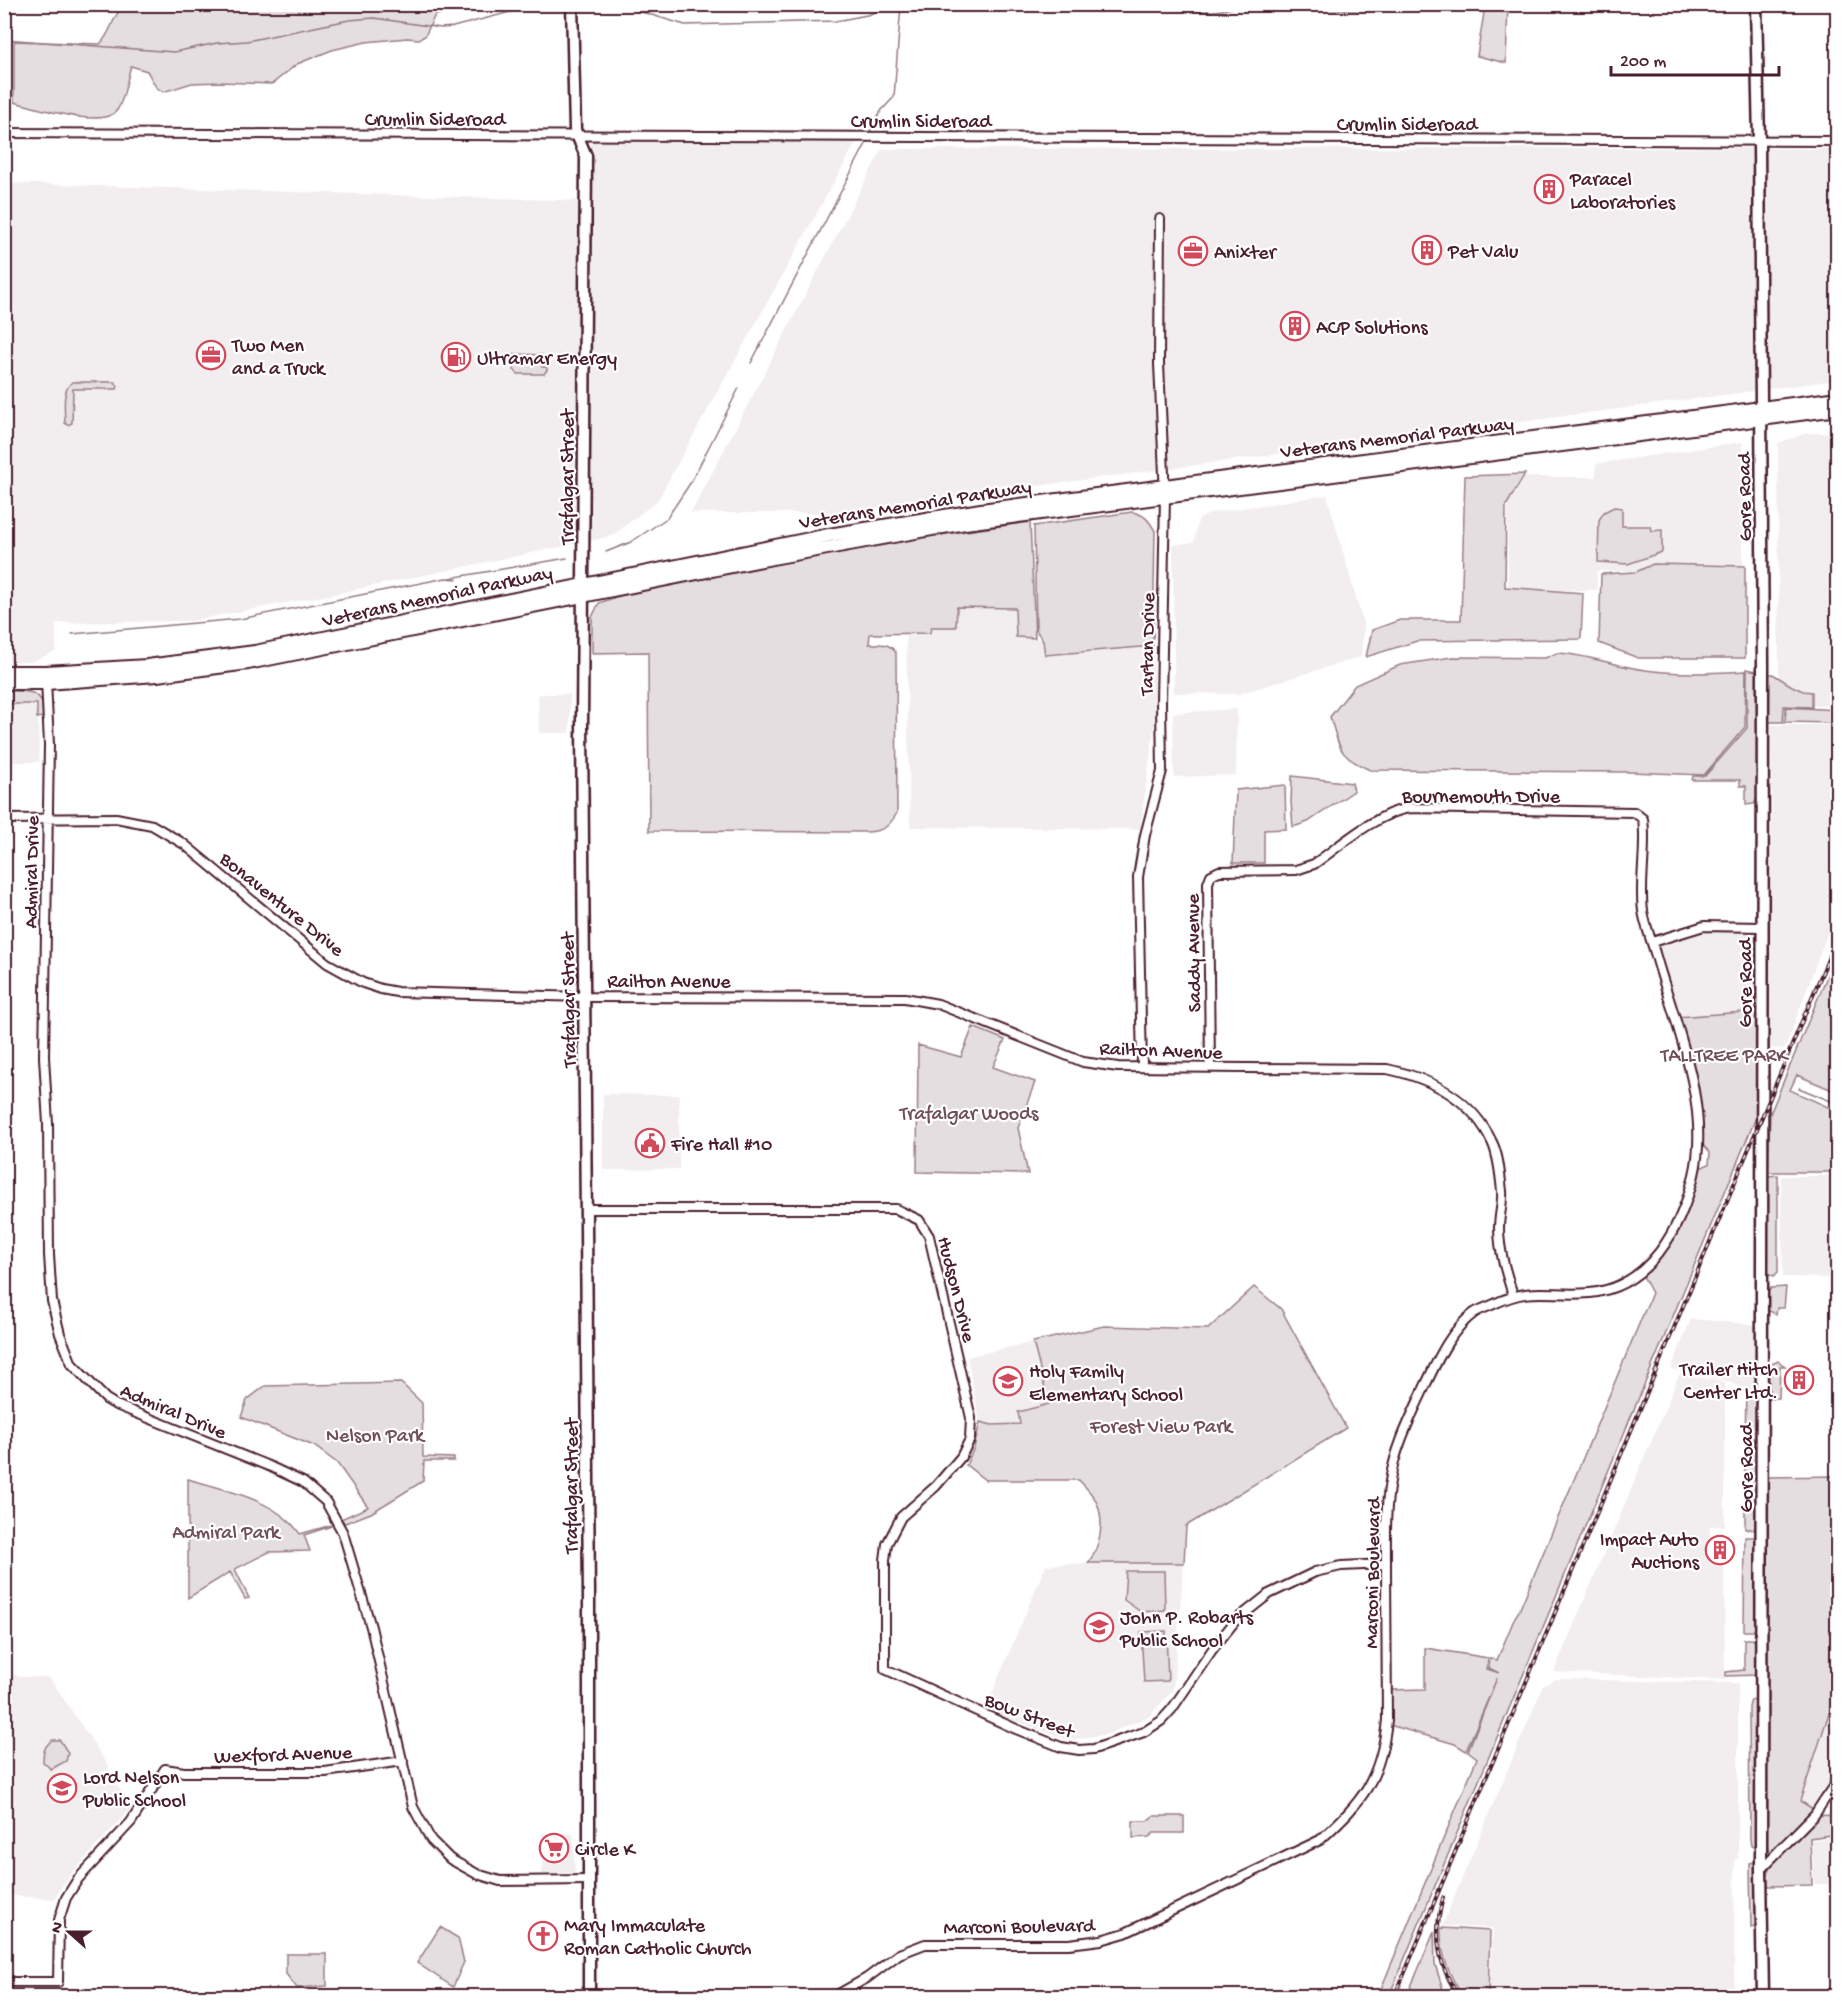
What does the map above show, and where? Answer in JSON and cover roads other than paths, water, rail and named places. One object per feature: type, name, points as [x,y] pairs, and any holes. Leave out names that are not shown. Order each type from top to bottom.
[{"type":"highway","name":"Veterans Memorial Parkway","points":[[1760,414],[1838,398]]},
{"type":"highway","name":"Veterans Memorial Parkway","points":[[4,683],[255,652],[584,591],[829,535],[981,510],[1165,491],[1760,414],[1838,409]]},
{"type":"highway","name":"Veterans Memorial Parkway","points":[[4,672],[46,677]]},
{"type":"main road","name":"Trafalgar Street","points":[[572,4],[575,130],[586,156],[582,725],[590,1996]]},
{"type":"main road","name":"Gore Road","points":[[1756,4],[1763,666],[1761,927],[1763,1996]]},
{"type":"street","name":"Crumlin Sideroad","points":[[4,133],[1838,141]]},
{"type":"street","name":"Tartan Drive","points":[[1142,1067],[1138,877],[1145,834],[1162,771],[1165,491],[1159,364],[1160,219]]},
{"type":"street","name":"Admiral Drive","points":[[46,677],[48,745],[44,1057],[48,1124],[51,1284],[52,1301],[60,1335],[72,1364],[106,1399],[116,1406],[295,1478],[326,1502],[343,1533],[371,1627],[413,1807],[431,1840],[450,1859],[477,1874],[500,1881],[589,1880]]},
{"type":"street","name":"Bournemouth Drive","points":[[1211,875],[1219,871],[1304,868],[1314,864],[1381,818],[1402,809],[1635,812],[1643,819],[1643,911],[1652,942]]},
{"type":"street","name":"Bonaventure Drive","points":[[4,819],[116,819],[152,825],[176,837],[310,950],[363,983],[397,992],[585,997]]},
{"type":"street","name":"Saddy Avenue","points":[[1210,1067],[1208,883],[1211,875]]},
{"type":"street","points":[[1652,942],[1704,926],[1761,927]]},
{"type":"street","name":"Marconi Boulevard","points":[[835,1996],[867,1978],[899,1954],[926,1944],[1069,1944],[1101,1941],[1142,1925],[1320,1839],[1363,1797],[1374,1777],[1385,1740],[1387,1720],[1386,1514],[1390,1479],[1411,1418],[1434,1366],[1451,1337],[1474,1313],[1513,1295],[1535,1292],[1589,1293],[1615,1288],[1639,1273],[1653,1262],[1666,1243],[1686,1204],[1695,1172],[1698,1138],[1697,1107],[1687,1063],[1652,942]]},
{"type":"street","name":"Railton Avenue","points":[[585,997],[905,998],[938,1004],[1083,1062],[1118,1067],[1387,1069],[1421,1078],[1459,1099],[1493,1143],[1502,1194],[1499,1227],[1501,1258],[1513,1295]]},
{"type":"street","name":"Hudson Drive","points":[[586,1209],[896,1209],[919,1220],[929,1236],[950,1320],[971,1418],[970,1439],[961,1457],[951,1469],[936,1486],[901,1517],[892,1531],[887,1544],[885,1560],[885,1598]]},
{"type":"street","name":"Bow Street","points":[[885,1598],[885,1669],[1061,1747],[1079,1750],[1094,1749],[1144,1732],[1161,1721],[1235,1621],[1269,1594],[1315,1572],[1341,1566],[1386,1564]]},
{"type":"street","name":"Wexford Avenue","points":[[4,1982],[58,1982],[59,1920],[66,1898],[78,1879],[131,1822],[165,1769],[184,1772],[325,1772],[403,1761]]},
{"type":"street","points":[[1761,1869],[1815,1814],[1838,1779]]},
{"type":"waterway","points":[[4,39],[174,52],[217,43],[247,41],[349,20],[374,18],[441,28],[453,27],[541,4]]},
{"type":"waterway","points":[[615,4],[685,25],[836,21],[867,15],[899,4]]},
{"type":"waterway","points":[[870,133],[872,125],[894,97],[901,4]]},
{"type":"waterway","points":[[1028,4],[1200,11],[1221,10],[1242,4]]},
{"type":"waterway","points":[[751,363],[868,140]]},
{"type":"waterway","points":[[606,552],[631,542],[667,518],[691,482],[739,388]]},
{"type":"waterway","points":[[450,578],[567,558]]},
{"type":"waterway","points":[[72,634],[240,619],[446,578],[457,579]]},
{"type":"waterway","points":[[1799,1088],[1838,1104]]},
{"type":"railway","points":[[1395,1996],[1838,935]]},
{"type":"railway","points":[[1443,1898],[1438,1924],[1439,1949],[1446,1973],[1459,1996]]},
{"type":"place","name":"Paracel Laboratories","points":[[1549,189]]},
{"type":"place","name":"Pet Valu","points":[[1427,250]]},
{"type":"place","name":"Anixter","points":[[1193,251]]},
{"type":"place","name":"ACP Solutions","points":[[1295,326]]},
{"type":"place","name":"Two Men and a Truck","points":[[211,355]]},
{"type":"place","name":"Ultramar Energy","points":[[456,357]]},
{"type":"place","name":"Fire Hall #10","points":[[650,1143]]},
{"type":"place","name":"Trailer Hitch Center Ltd.","points":[[1799,1380]]},
{"type":"place","name":"Holy Family Elementary School","points":[[1008,1381]]},
{"type":"place","name":"Impact Auto Auctions","points":[[1720,1550]]},
{"type":"place","name":"John P. Robarts Public School","points":[[1099,1627]]},
{"type":"place","name":"Lord Nelson Public School","points":[[62,1788]]},
{"type":"place","name":"Circle K","points":[[554,1848]]},
{"type":"place","name":"Mary Immaculate Roman Catholic Church","points":[[543,1936]]},
{"type":"park label","name":"TALLTREE PARK","points":[[1724,1054]]},
{"type":"park label","name":"Trafalgar Woods","points":[[969,1112]]},
{"type":"park label","name":"Forest View Park","points":[[1161,1425]]},
{"type":"park label","name":"Nelson Park","points":[[375,1434]]},
{"type":"park label","name":"Admiral Park","points":[[226,1531]]}]
